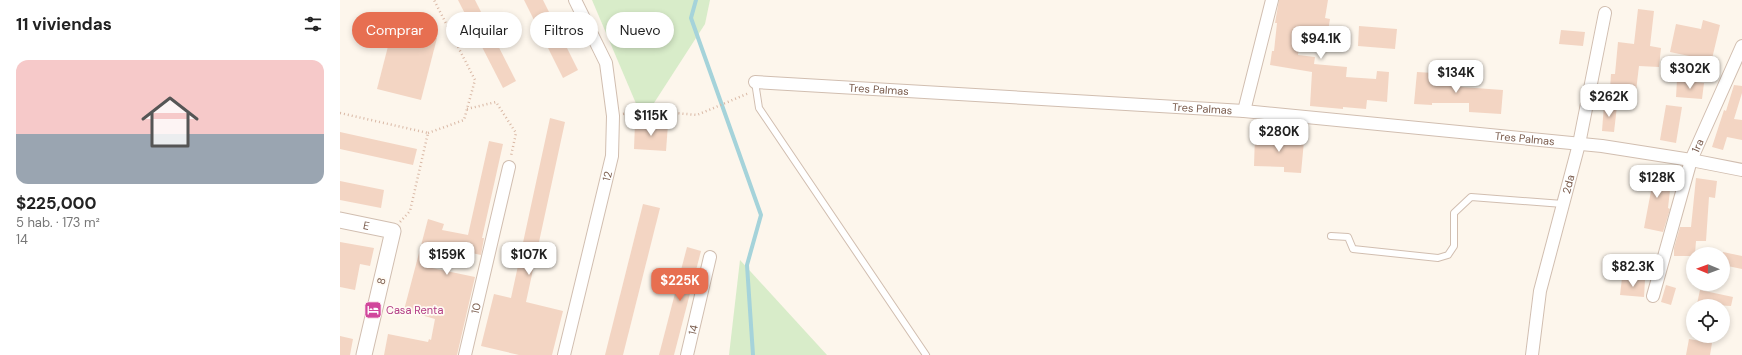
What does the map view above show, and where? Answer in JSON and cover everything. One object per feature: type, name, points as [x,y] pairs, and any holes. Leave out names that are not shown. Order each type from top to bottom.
[{"type":"street","name":"12","points":[[564,355],[612,156],[613,116],[606,64],[575,0]]},
{"type":"street","points":[[1244,111],[1272,0]]},
{"type":"street","name":"2da","points":[[1532,355],[1540,291],[1578,144],[1605,13]]},
{"type":"street","name":"1ra","points":[[1653,296],[1691,160],[1742,46]]},
{"type":"street","name":"Tres Palmas","points":[[755,86],[1244,111],[1602,146],[1691,160],[1742,170]]},
{"type":"street","name":"10","points":[[465,355],[509,167]]},
{"type":"street","name":"E","points":[[340,220],[393,231]]},
{"type":"street","name":"8","points":[[364,355],[393,231]]},
{"type":"street","name":"14","points":[[688,355],[710,257]]},
{"type":"lane","points":[[755,86],[759,108],[926,355]]},
{"type":"lane","points":[[1331,236],[1348,237],[1353,249],[1438,258],[1448,255],[1454,246],[1454,213],[1471,197],[1562,204]]},
{"type":"path","points":[[340,113],[428,132],[464,120],[475,80],[434,0]]},
{"type":"path","points":[[613,116],[643,110],[698,115],[730,101],[755,86]]},
{"type":"path","points":[[467,109],[496,102],[516,134],[509,167]]},
{"type":"path","points":[[393,231],[410,211],[428,132]]},
{"type":"green space","points":[[592,0],[710,0],[705,24],[643,120],[612,48],[674,48],[674,12],[606,12],[606,33]]},
{"type":"green space","points":[[740,260],[827,355],[729,355]]},
{"type":"building","points":[[458,0],[475,0],[481,12],[464,12]]},
{"type":"building","points":[[524,0],[543,0],[549,12],[530,12]]},
{"type":"building","points":[[1279,0],[1328,0],[1325,18],[1330,19],[1328,31],[1301,27],[1298,55],[1315,57],[1314,64],[1347,67],[1346,77],[1376,79],[1377,71],[1389,72],[1387,102],[1367,100],[1366,109],[1343,107],[1343,109],[1310,106],[1312,72],[1270,65],[1272,51],[1274,51],[1277,23],[1275,23]]},
{"type":"building","points":[[1638,9],[1654,11],[1650,46],[1661,48],[1659,67],[1639,66],[1636,91],[1610,89],[1611,74],[1615,74],[1618,42],[1634,44]]},
{"type":"building","points":[[1703,20],[1720,25],[1711,63],[1693,59],[1694,57],[1670,52],[1676,24],[1701,29]]},
{"type":"building","points":[[1359,26],[1397,29],[1395,49],[1358,46]]},
{"type":"building","points":[[1561,30],[1585,32],[1583,46],[1559,44]]},
{"type":"building","points":[[388,48],[434,48],[421,100],[377,89]]},
{"type":"building","points":[[483,48],[499,48],[516,81],[503,88]]},
{"type":"building","points":[[548,48],[567,48],[578,70],[563,78]]},
{"type":"building","points":[[1417,72],[1434,73],[1434,79],[1461,79],[1461,87],[1503,90],[1501,114],[1469,112],[1469,103],[1432,103],[1432,105],[1414,104]]},
{"type":"building","points":[[1677,80],[1704,83],[1702,99],[1676,97]]},
{"type":"building","points":[[1734,85],[1742,86],[1742,93],[1734,119],[1742,120],[1742,140],[1727,137],[1723,150],[1712,147]]},
{"type":"building","points":[[1604,105],[1617,106],[1614,132],[1602,131]]},
{"type":"building","points":[[1666,105],[1682,107],[1676,143],[1660,140]]},
{"type":"building","points":[[550,118],[565,122],[526,302],[563,311],[552,355],[519,355],[481,346],[494,294],[511,298]]},
{"type":"building","points":[[635,123],[668,124],[666,151],[634,149]]},
{"type":"building","points":[[340,132],[417,149],[413,165],[340,149]]},
{"type":"building","points":[[1255,135],[1304,141],[1301,173],[1284,172],[1284,167],[1254,166]]},
{"type":"building","points":[[489,141],[503,144],[482,238],[484,238],[481,255],[438,246],[432,268],[475,277],[457,355],[384,355],[388,334],[428,342],[429,339],[431,340],[435,319],[404,310],[428,219],[444,224],[442,230],[468,235]]},
{"type":"building","points":[[1644,170],[1672,172],[1668,208],[1670,209],[1663,232],[1644,228],[1651,191],[1643,191]]},
{"type":"building","points":[[1696,178],[1717,181],[1715,198],[1709,197],[1706,241],[1696,241],[1696,247],[1686,247],[1686,256],[1674,256],[1674,248],[1680,227],[1691,227]]},
{"type":"building","points":[[340,181],[384,190],[381,208],[340,200]]},
{"type":"building","points":[[643,204],[660,208],[623,355],[605,355]]},
{"type":"building","points":[[340,242],[374,248],[370,266],[360,264],[355,290],[340,287]]},
{"type":"building","points":[[687,247],[701,251],[674,355],[659,355]]},
{"type":"building","points":[[1730,253],[1742,256],[1742,269],[1730,266]]},
{"type":"building","points":[[1622,278],[1645,280],[1644,297],[1620,295]]},
{"type":"building","points":[[1666,285],[1676,288],[1671,305],[1661,302]]},
{"type":"building","points":[[1700,291],[1733,297],[1731,306],[1730,299],[1698,299]]},
{"type":"building","points":[[340,336],[353,339],[350,355],[340,355]]},
{"type":"building","points":[[1688,343],[1712,343],[1710,355],[1686,355]]},
{"type":"waterway","points":[[696,0],[691,18],[761,215],[747,265],[753,355]]},
{"type":"place","name":"Casa Renta","points":[[373,310]]}]
